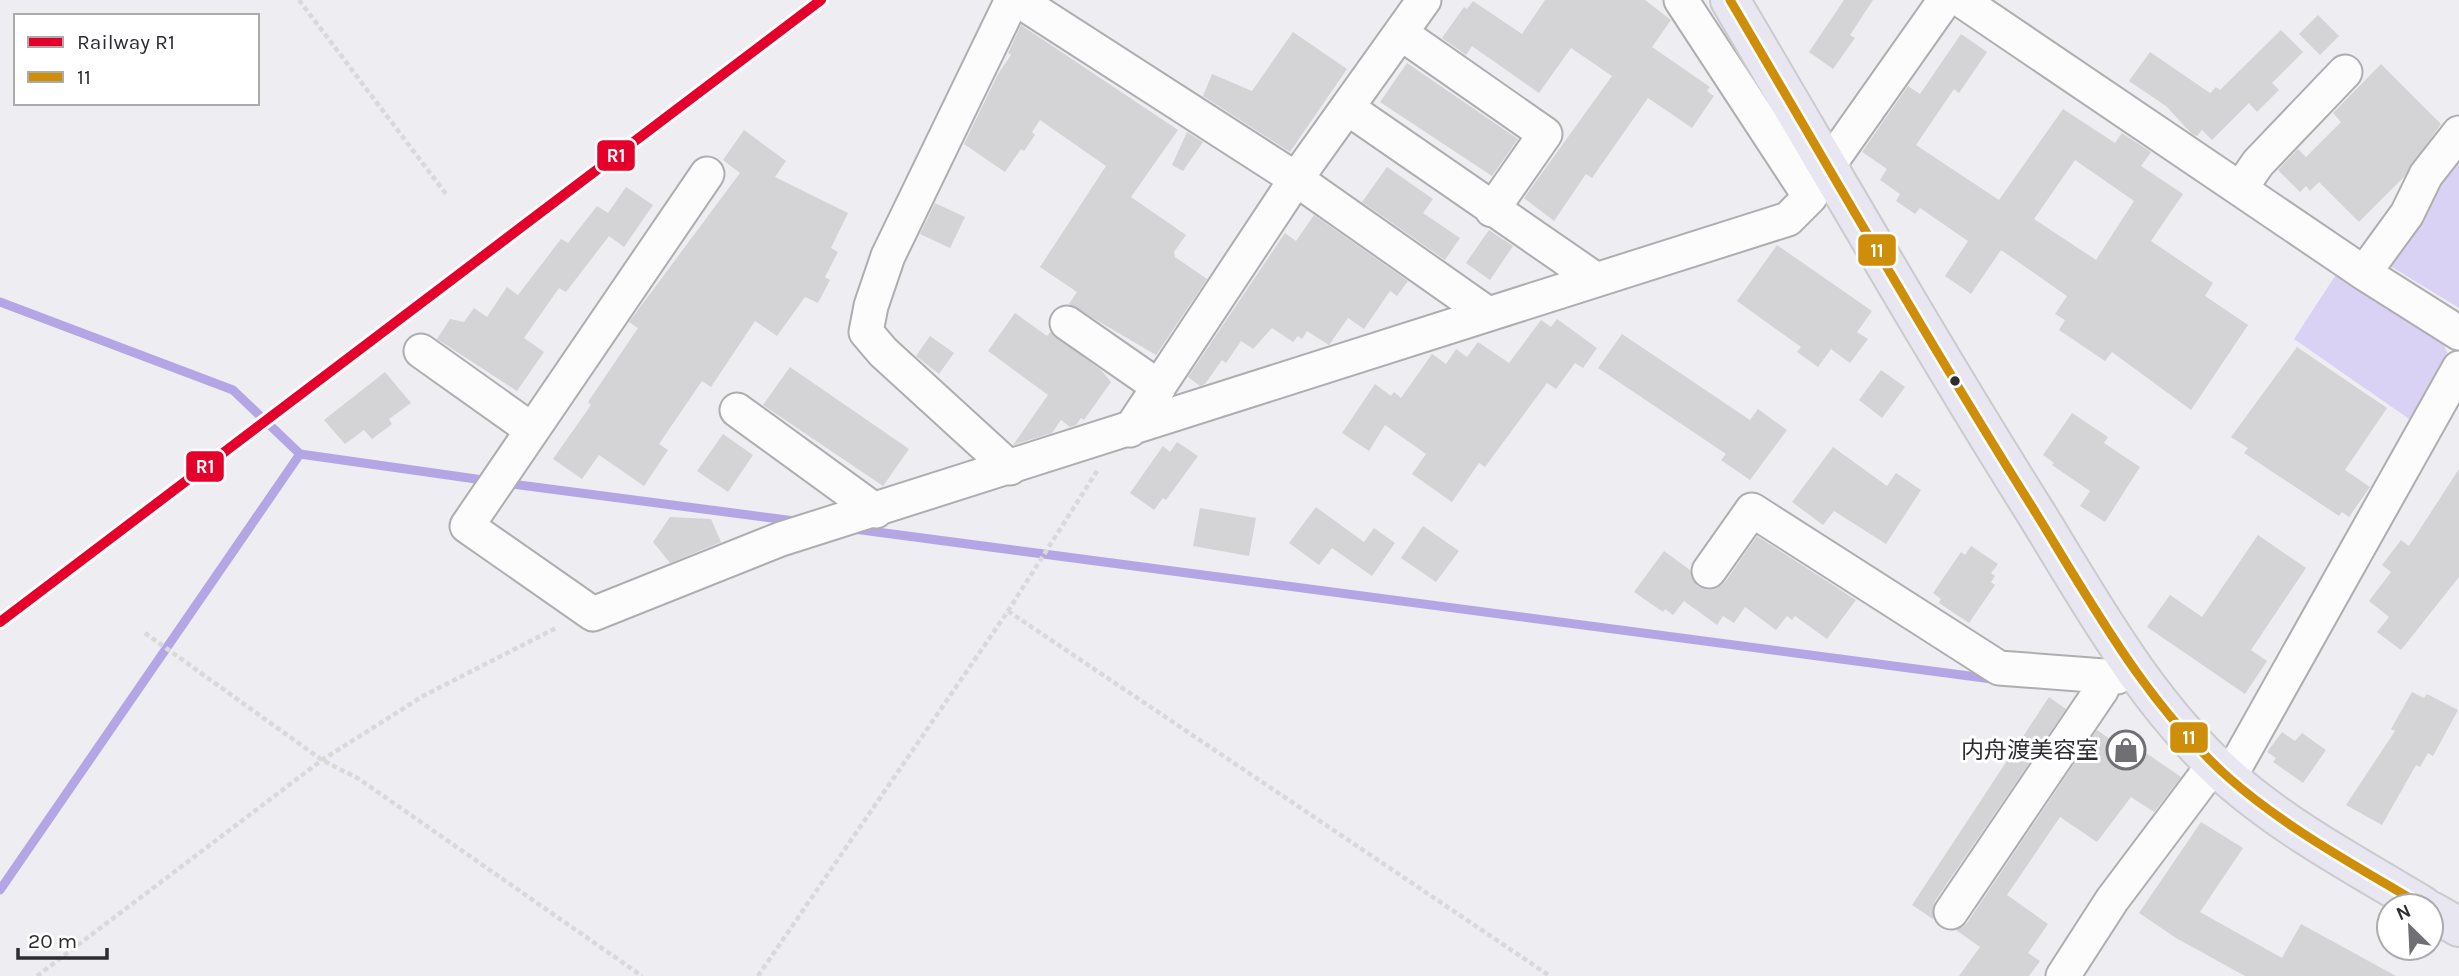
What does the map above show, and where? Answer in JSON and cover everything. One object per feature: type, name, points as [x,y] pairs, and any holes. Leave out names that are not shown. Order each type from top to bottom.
[{"type":"highway","points":[[1730,0],[1819,181],[1960,392],[2117,671],[2166,710],[2222,770],[2302,834],[2399,892]]},
{"type":"street","points":[[1010,468],[883,352],[866,332],[871,306],[888,256],[1012,0]]},
{"type":"street","points":[[1018,0],[1296,179],[1488,314]]},
{"type":"street","points":[[1130,430],[1296,179],[1349,109],[1424,0]]},
{"type":"street","points":[[1681,0],[1819,181]]},
{"type":"street","points":[[707,174],[467,526],[593,614],[781,539],[1788,219],[1819,181],[1945,0]]},
{"type":"street","points":[[1961,0],[2364,273],[2459,333]]},
{"type":"street","points":[[1402,34],[1545,134],[1492,210]]},
{"type":"street","points":[[2241,189],[2258,163],[2345,72]]},
{"type":"street","points":[[1349,109],[1595,279]]},
{"type":"street","points":[[2364,273],[2407,214],[2426,175],[2459,133]]},
{"type":"street","points":[[1067,323],[1159,387]]},
{"type":"street","points":[[421,352],[532,430]]},
{"type":"street","points":[[2063,976],[2112,900],[2222,770],[2459,368]]},
{"type":"street","points":[[737,410],[876,511]]},
{"type":"street","points":[[1709,570],[1752,510],[1999,668],[2117,671]]},
{"type":"street","points":[[1951,912],[2102,689],[2117,671]]},
{"type":"path","points":[[299,0],[446,194]]},
{"type":"path","points":[[758,976],[1008,611],[1082,491],[1130,430]]},
{"type":"path","points":[[1008,611],[1550,976]]},
{"type":"path","points":[[37,976],[322,760],[468,671],[540,634],[593,614]]},
{"type":"path","points":[[145,633],[322,760],[359,779],[642,976]]},
{"type":"shaded area","points":[[2459,150],[2459,308],[2387,264]]},
{"type":"shaded area","points":[[2339,270],[2440,336],[2450,359],[2412,421],[2294,339]]},
{"type":"building","points":[[1545,0],[1645,0],[1671,20],[1652,47],[1710,87],[1707,91],[1714,96],[1692,128],[1648,98],[1592,178],[1586,174],[1554,221],[1524,198],[1612,76],[1571,48],[1539,93],[1472,46],[1466,55],[1442,38],[1464,7],[1467,9],[1473,1],[1522,34]]},
{"type":"building","points":[[1844,0],[1873,0],[1850,35],[1855,38],[1833,69],[1809,52]]},
{"type":"building","points":[[2318,15],[2339,36],[2320,55],[2299,34]]},
{"type":"building","points":[[1021,25],[1178,130],[1131,197],[1186,235],[1174,252],[1175,257],[1207,279],[1156,355],[1069,304],[1077,292],[1040,267],[1106,166],[1040,120],[1032,132],[1035,135],[1005,172],[964,144],[998,74],[1011,55],[1008,53]]},
{"type":"building","points":[[2281,30],[2303,52],[2272,83],[2279,90],[2257,112],[2249,103],[2212,140],[2202,130],[2197,136],[2192,134],[2166,106],[2129,81],[2150,52],[2210,93],[2216,87],[2220,90]]},
{"type":"building","points":[[1293,32],[1347,69],[1290,152],[1203,96],[1212,74],[1252,91]]},
{"type":"building","points":[[1961,34],[1987,52],[1959,93],[1954,89],[1916,145],[1999,200],[2063,109],[2115,143],[2122,133],[2151,152],[2141,166],[2183,194],[2151,241],[2213,283],[2205,296],[2248,325],[2191,410],[2112,352],[2105,361],[2059,330],[2065,320],[2055,314],[2067,296],[2001,250],[1971,294],[1945,276],[1968,241],[1920,208],[1915,214],[1896,201],[1900,194],[1880,180],[1887,169],[1862,152],[1908,86],[1920,94]],"holes":[[[2075,160],[2134,201],[2096,260],[2034,219]]]},
{"type":"building","points":[[1407,63],[1518,139],[1492,176],[1380,102]]},
{"type":"building","points":[[2381,64],[2441,124],[2404,177],[2359,222],[2319,182],[2310,191],[2306,186],[2300,192],[2278,170],[2298,149],[2306,157],[2341,122],[2333,113]]},
{"type":"building","points":[[744,130],[786,161],[775,177],[848,213],[831,248],[838,252],[825,277],[830,280],[818,303],[805,297],[777,336],[755,321],[711,387],[702,381],[659,444],[668,450],[644,486],[599,455],[582,479],[553,459],[591,405],[588,402],[638,328],[629,322],[740,173],[723,160]]},
{"type":"building","points":[[1187,132],[1203,142],[1183,171],[1172,165]]},
{"type":"building","points":[[1387,167],[1433,199],[1423,213],[1460,238],[1445,260],[1362,202]]},
{"type":"building","points":[[626,187],[653,205],[624,247],[609,236],[566,292],[559,288],[524,338],[544,352],[517,391],[437,339],[450,319],[464,322],[474,308],[487,317],[507,287],[518,295],[561,239],[568,243],[597,206],[608,213]]},
{"type":"building","points":[[935,203],[965,217],[950,248],[920,234]]},
{"type":"building","points":[[1314,215],[1408,281],[1397,296],[1390,291],[1364,329],[1348,318],[1329,345],[1307,331],[1302,339],[1298,336],[1293,342],[1272,328],[1253,349],[1241,341],[1226,363],[1222,360],[1205,384],[1200,386],[1188,377],[1285,233],[1296,241]]},
{"type":"building","points":[[1489,230],[1513,246],[1490,280],[1466,263]]},
{"type":"building","points":[[1777,245],[1872,311],[1857,332],[1868,339],[1850,363],[1831,349],[1818,367],[1797,352],[1801,347],[1737,301]]},
{"type":"building","points":[[1015,313],[1047,336],[1050,332],[1101,370],[1111,382],[1084,420],[1081,418],[1076,425],[1070,427],[1061,420],[1052,433],[1013,445],[1048,395],[988,351]]},
{"type":"building","points":[[1557,319],[1597,348],[1583,368],[1575,363],[1556,389],[1547,383],[1485,467],[1479,463],[1452,502],[1412,474],[1426,454],[1385,425],[1369,451],[1342,433],[1375,384],[1391,396],[1394,392],[1401,398],[1432,354],[1446,364],[1456,349],[1467,357],[1478,342],[1509,363],[1541,320],[1551,327]]},
{"type":"building","points":[[1622,334],[1750,420],[1758,409],[1787,430],[1750,480],[1721,460],[1726,454],[1598,368]]},
{"type":"building","points":[[930,336],[954,353],[939,374],[916,356]]},
{"type":"building","points":[[2297,347],[2387,408],[2345,470],[2370,487],[2349,517],[2342,512],[2339,516],[2244,453],[2248,448],[2231,437]]},
{"type":"building","points":[[790,367],[909,449],[883,486],[763,405]]},
{"type":"building","points":[[1881,370],[1905,387],[1882,418],[1859,400]]},
{"type":"building","points":[[385,372],[411,403],[389,419],[392,424],[372,439],[364,430],[345,444],[324,420]]},
{"type":"building","points":[[2072,413],[2108,437],[2104,443],[2140,467],[2105,522],[2080,506],[2090,491],[2052,465],[2054,463],[2043,455]]},
{"type":"building","points":[[723,434],[753,455],[728,492],[697,471]]},
{"type":"building","points":[[1177,442],[1198,456],[1166,500],[1163,498],[1154,510],[1130,493],[1163,446],[1170,452]]},
{"type":"building","points":[[1833,447],[1887,486],[1896,473],[1921,490],[1886,544],[1834,511],[1823,525],[1792,502]]},
{"type":"building","points":[[2459,469],[2459,577],[2401,650],[2377,632],[2389,617],[2369,601],[2391,572],[2382,565],[2401,540],[2409,546]]},
{"type":"building","points":[[1316,507],[1364,542],[1374,528],[1395,543],[1372,576],[1332,548],[1319,565],[1289,543]]},
{"type":"building","points":[[1200,508],[1256,518],[1249,556],[1193,546]]},
{"type":"building","points":[[670,517],[711,519],[721,542],[670,563],[653,542]]},
{"type":"building","points":[[1423,526],[1459,551],[1436,582],[1401,558]]},
{"type":"building","points":[[2258,535],[2306,568],[2251,650],[2267,661],[2245,694],[2147,627],[2170,595],[2202,617]]},
{"type":"building","points":[[1757,536],[1856,600],[1827,639],[1795,616],[1792,620],[1787,616],[1776,630],[1745,607],[1734,623],[1723,616],[1717,625],[1684,601],[1673,615],[1665,609],[1663,612],[1634,592],[1664,551],[1690,570],[1697,586],[1707,590],[1716,589],[1725,582]]},
{"type":"building","points":[[1971,546],[1998,564],[1991,573],[1995,576],[1991,582],[1995,585],[1969,623],[1939,603],[1941,599],[1933,593],[1961,552],[1965,555]]},
{"type":"building","points":[[2412,692],[2424,698],[2427,694],[2458,710],[2433,756],[2428,753],[2420,767],[2416,765],[2382,825],[2346,805],[2395,731],[2391,729]]},
{"type":"building","points":[[2049,697],[2066,709],[1935,901],[1933,919],[1912,905]]},
{"type":"building","points":[[2097,730],[2130,753],[2117,733],[2181,777],[2154,812],[2131,797],[2097,842],[2060,817],[2007,895],[2048,924],[2028,953],[2040,961],[2029,976],[1959,976],[1980,947],[1956,930],[1967,923]]},
{"type":"building","points":[[2282,732],[2295,741],[2302,733],[2326,750],[2303,783],[2273,762],[2276,758],[2267,752]]},
{"type":"building","points":[[2201,822],[2243,848],[2200,912],[2282,958],[2301,924],[2396,976],[2245,976],[2176,938],[2139,913]]},
{"type":"waterway","points":[[0,302],[233,390],[300,454],[490,481]]},
{"type":"waterway","points":[[0,890],[300,454]]},
{"type":"waterway","points":[[504,483],[795,521]]},
{"type":"waterway","points":[[854,529],[1992,679]]},
{"type":"rail line","name":"R1","points":[[0,622],[821,0]]},
{"type":"transit line","name":"11","points":[[1730,0],[1956,384],[2099,617],[2146,685],[2199,749],[2251,797],[2323,846],[2400,892]]},
{"type":"place","name":"内舟渡美容室","points":[[2126,750]]}]
